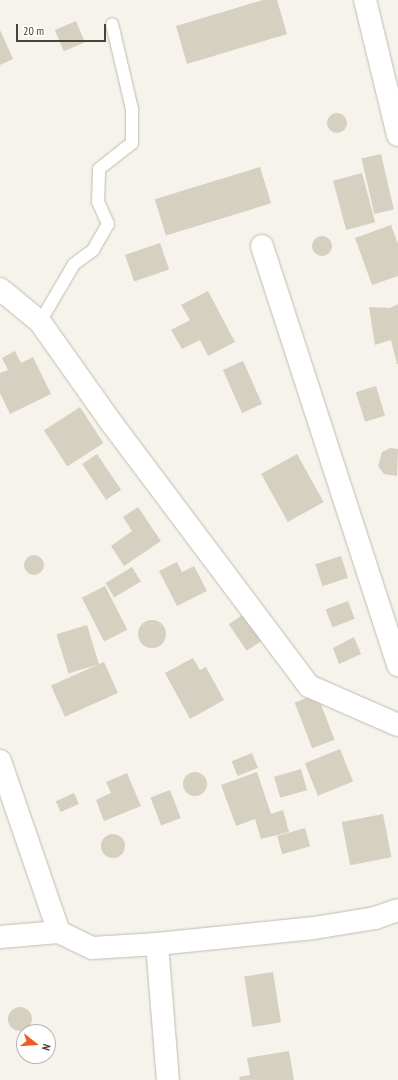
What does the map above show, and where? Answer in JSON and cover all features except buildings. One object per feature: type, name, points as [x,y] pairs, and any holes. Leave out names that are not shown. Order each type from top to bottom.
[{"type":"street","points":[[365,0],[398,136]]},
{"type":"street","points":[[262,246],[398,665]]},
{"type":"street","points":[[0,289],[40,322],[113,425],[309,686],[398,725]]},
{"type":"street","points":[[0,761],[59,932]]},
{"type":"street","points":[[0,937],[59,932],[92,948],[157,944],[314,928],[375,918],[398,910]]},
{"type":"street","points":[[157,944],[168,1080]]},
{"type":"lane","points":[[40,322],[74,264],[93,250],[108,224],[98,202],[99,169],[132,143],[132,109],[112,24]]}]
